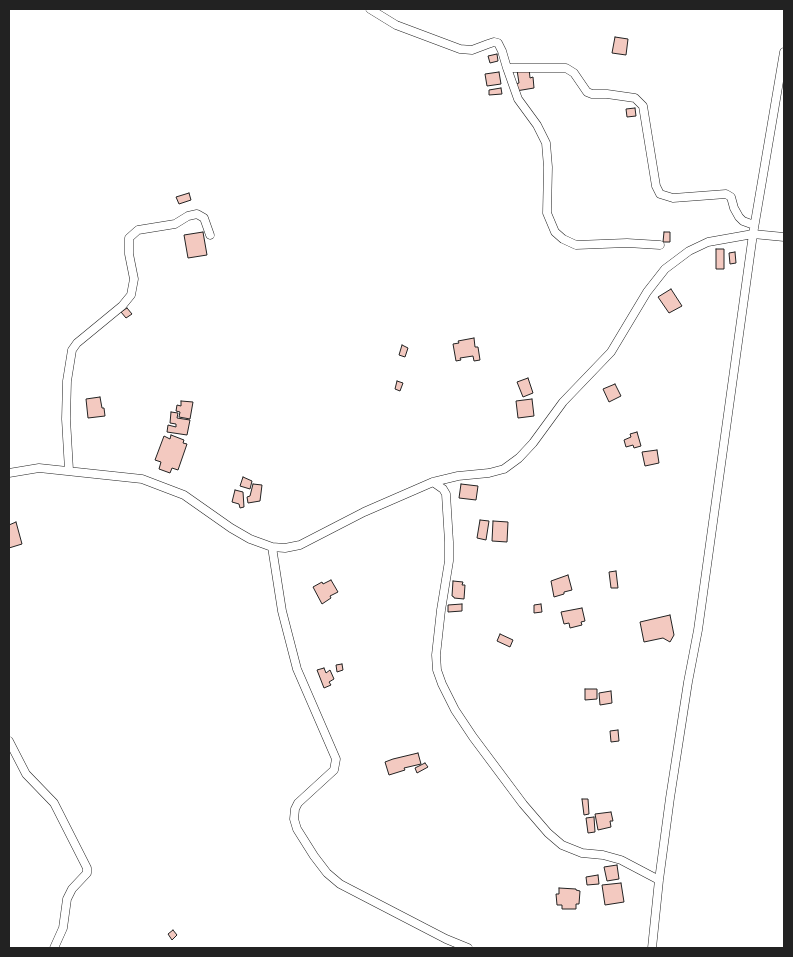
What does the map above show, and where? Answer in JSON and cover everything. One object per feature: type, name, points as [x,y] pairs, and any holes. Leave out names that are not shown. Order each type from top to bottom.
[{"type":"street","points":[[370,9],[396,25],[460,49],[472,50],[488,44],[498,43],[518,99],[537,125],[546,142],[548,167],[546,205],[549,221],[555,232],[563,239],[576,244],[626,243],[660,245]]},
{"type":"street","points":[[652,948],[659,880],[678,743],[698,630],[752,234],[784,52]]},
{"type":"street","points":[[507,68],[566,68],[574,73],[586,92],[635,98],[643,106],[656,186],[660,194],[673,198],[726,194],[731,197],[738,217],[754,225]]},
{"type":"street","points":[[69,470],[67,390],[69,361],[72,350],[78,343],[122,306],[131,295],[134,279],[129,254],[129,238],[138,230],[175,224],[188,216],[197,214],[204,218],[210,235]]},
{"type":"street","points":[[9,473],[39,468],[69,470],[126,477],[155,483],[184,494],[231,528],[250,539],[272,547],[300,546],[364,512],[432,482],[458,476],[495,472],[512,463],[533,443],[563,402],[610,352],[647,292],[665,269],[689,251],[708,242],[752,234],[784,237]]},
{"type":"street","points":[[432,482],[443,489],[446,494],[449,542],[449,561],[436,655],[437,670],[455,710],[524,804],[548,833],[562,845],[582,853],[603,855],[621,860],[659,880]]},
{"type":"street","points":[[272,547],[282,611],[297,669],[336,759],[334,770],[298,803],[294,819],[297,829],[327,873],[340,884],[446,940],[468,948]]},
{"type":"street","points":[[9,740],[26,774],[54,804],[87,868],[87,873],[72,890],[67,899],[63,928],[54,948]]},
{"type":"building","points":[[615,37],[628,39],[626,55],[612,53]]},
{"type":"building","points":[[497,54],[498,61],[490,63],[488,56]]},
{"type":"building","points":[[529,68],[530,78],[533,77],[534,88],[516,91],[515,84],[519,83],[517,70]]},
{"type":"building","points":[[499,72],[501,84],[487,86],[485,74]]},
{"type":"building","points":[[501,88],[502,94],[489,95],[489,90]]},
{"type":"building","points":[[635,108],[636,116],[627,117],[626,109]]},
{"type":"building","points":[[189,193],[191,200],[179,204],[176,197]]},
{"type":"building","points":[[203,232],[207,255],[188,258],[184,235]]},
{"type":"building","points":[[664,232],[670,232],[670,242],[663,242]]},
{"type":"building","points":[[716,249],[724,249],[724,269],[716,269]]},
{"type":"building","points":[[735,252],[736,263],[730,264],[729,253]]},
{"type":"building","points":[[671,289],[682,306],[669,313],[658,297]]},
{"type":"building","points":[[127,308],[132,314],[126,318],[121,312]]},
{"type":"building","points":[[474,338],[480,360],[474,361],[473,356],[460,358],[461,360],[456,361],[453,344],[459,343],[458,341]]},
{"type":"building","points":[[402,345],[408,348],[405,357],[399,355]]},
{"type":"building","points":[[528,378],[533,393],[523,397],[517,382]]},
{"type":"building","points":[[397,381],[403,383],[400,391],[395,389]]},
{"type":"building","points":[[615,384],[621,396],[609,402],[603,389]]},
{"type":"building","points":[[100,397],[105,416],[88,418],[86,399]]},
{"type":"building","points":[[532,399],[534,416],[518,418],[516,401]]},
{"type":"building","points":[[181,401],[193,402],[190,419],[179,417],[180,412],[176,411],[177,405],[181,406]]},
{"type":"building","points":[[171,412],[178,413],[177,418],[190,420],[187,435],[167,432],[168,425],[176,427],[176,424],[170,423]]},
{"type":"building","points":[[637,432],[641,446],[634,448],[633,445],[626,447],[624,440],[631,437],[630,434]]},
{"type":"building","points":[[171,435],[184,440],[183,443],[187,444],[178,470],[172,468],[170,473],[159,469],[161,462],[155,460],[164,436],[170,439]]},
{"type":"building","points":[[657,450],[659,463],[645,466],[642,452]]},
{"type":"building","points":[[243,477],[252,481],[250,489],[240,486]]},
{"type":"building","points":[[253,484],[262,485],[260,501],[248,503],[247,497],[250,496]]},
{"type":"building","points":[[461,484],[478,486],[476,500],[459,498]]},
{"type":"building","points":[[235,490],[243,492],[244,507],[240,508],[239,504],[232,502]]},
{"type":"building","points":[[480,520],[489,521],[486,540],[477,538]]},
{"type":"building","points":[[493,521],[508,522],[507,542],[492,541]]},
{"type":"building","points":[[16,522],[22,544],[9,548],[9,525]]},
{"type":"building","points":[[616,571],[618,588],[611,588],[609,572]]},
{"type":"building","points":[[568,575],[572,590],[554,597],[551,581]]},
{"type":"building","points":[[331,580],[338,592],[330,596],[331,598],[322,604],[313,587]]},
{"type":"building","points":[[453,581],[463,582],[462,585],[465,585],[464,599],[452,596]]},
{"type":"building","points":[[462,604],[462,611],[448,612],[448,605]]},
{"type":"building","points":[[541,604],[542,612],[534,613],[534,605]]},
{"type":"building","points":[[582,608],[585,621],[581,622],[582,625],[570,628],[569,623],[564,624],[561,612]]},
{"type":"building","points":[[670,615],[674,635],[670,642],[663,638],[644,642],[640,622]]},
{"type":"building","points":[[500,634],[513,640],[510,647],[497,641]]},
{"type":"building","points":[[342,664],[343,670],[337,672],[336,665]]},
{"type":"building","points":[[324,668],[326,673],[330,670],[334,679],[329,682],[331,685],[324,688],[317,670]]},
{"type":"building","points":[[585,689],[597,689],[597,699],[585,700]]},
{"type":"building","points":[[611,691],[612,703],[600,705],[599,693]]},
{"type":"building","points":[[618,730],[619,741],[611,742],[610,731]]},
{"type":"building","points":[[418,753],[421,764],[404,768],[405,770],[389,775],[385,762]]},
{"type":"building","points":[[425,763],[428,767],[417,773],[415,768]]},
{"type":"building","points":[[582,799],[588,799],[589,814],[584,815]]},
{"type":"building","points":[[611,812],[613,821],[610,821],[611,827],[598,830],[595,814]]},
{"type":"building","points":[[594,817],[595,832],[588,833],[586,818]]},
{"type":"building","points":[[617,865],[619,879],[607,881],[604,867]]},
{"type":"building","points":[[598,875],[599,884],[587,885],[586,877]]},
{"type":"building","points":[[621,883],[624,902],[605,905],[602,885]]},
{"type":"building","points":[[559,888],[580,891],[579,904],[576,904],[576,909],[562,909],[562,905],[557,905],[556,894],[559,894]]},
{"type":"building","points":[[173,930],[177,935],[172,940],[168,934]]}]
